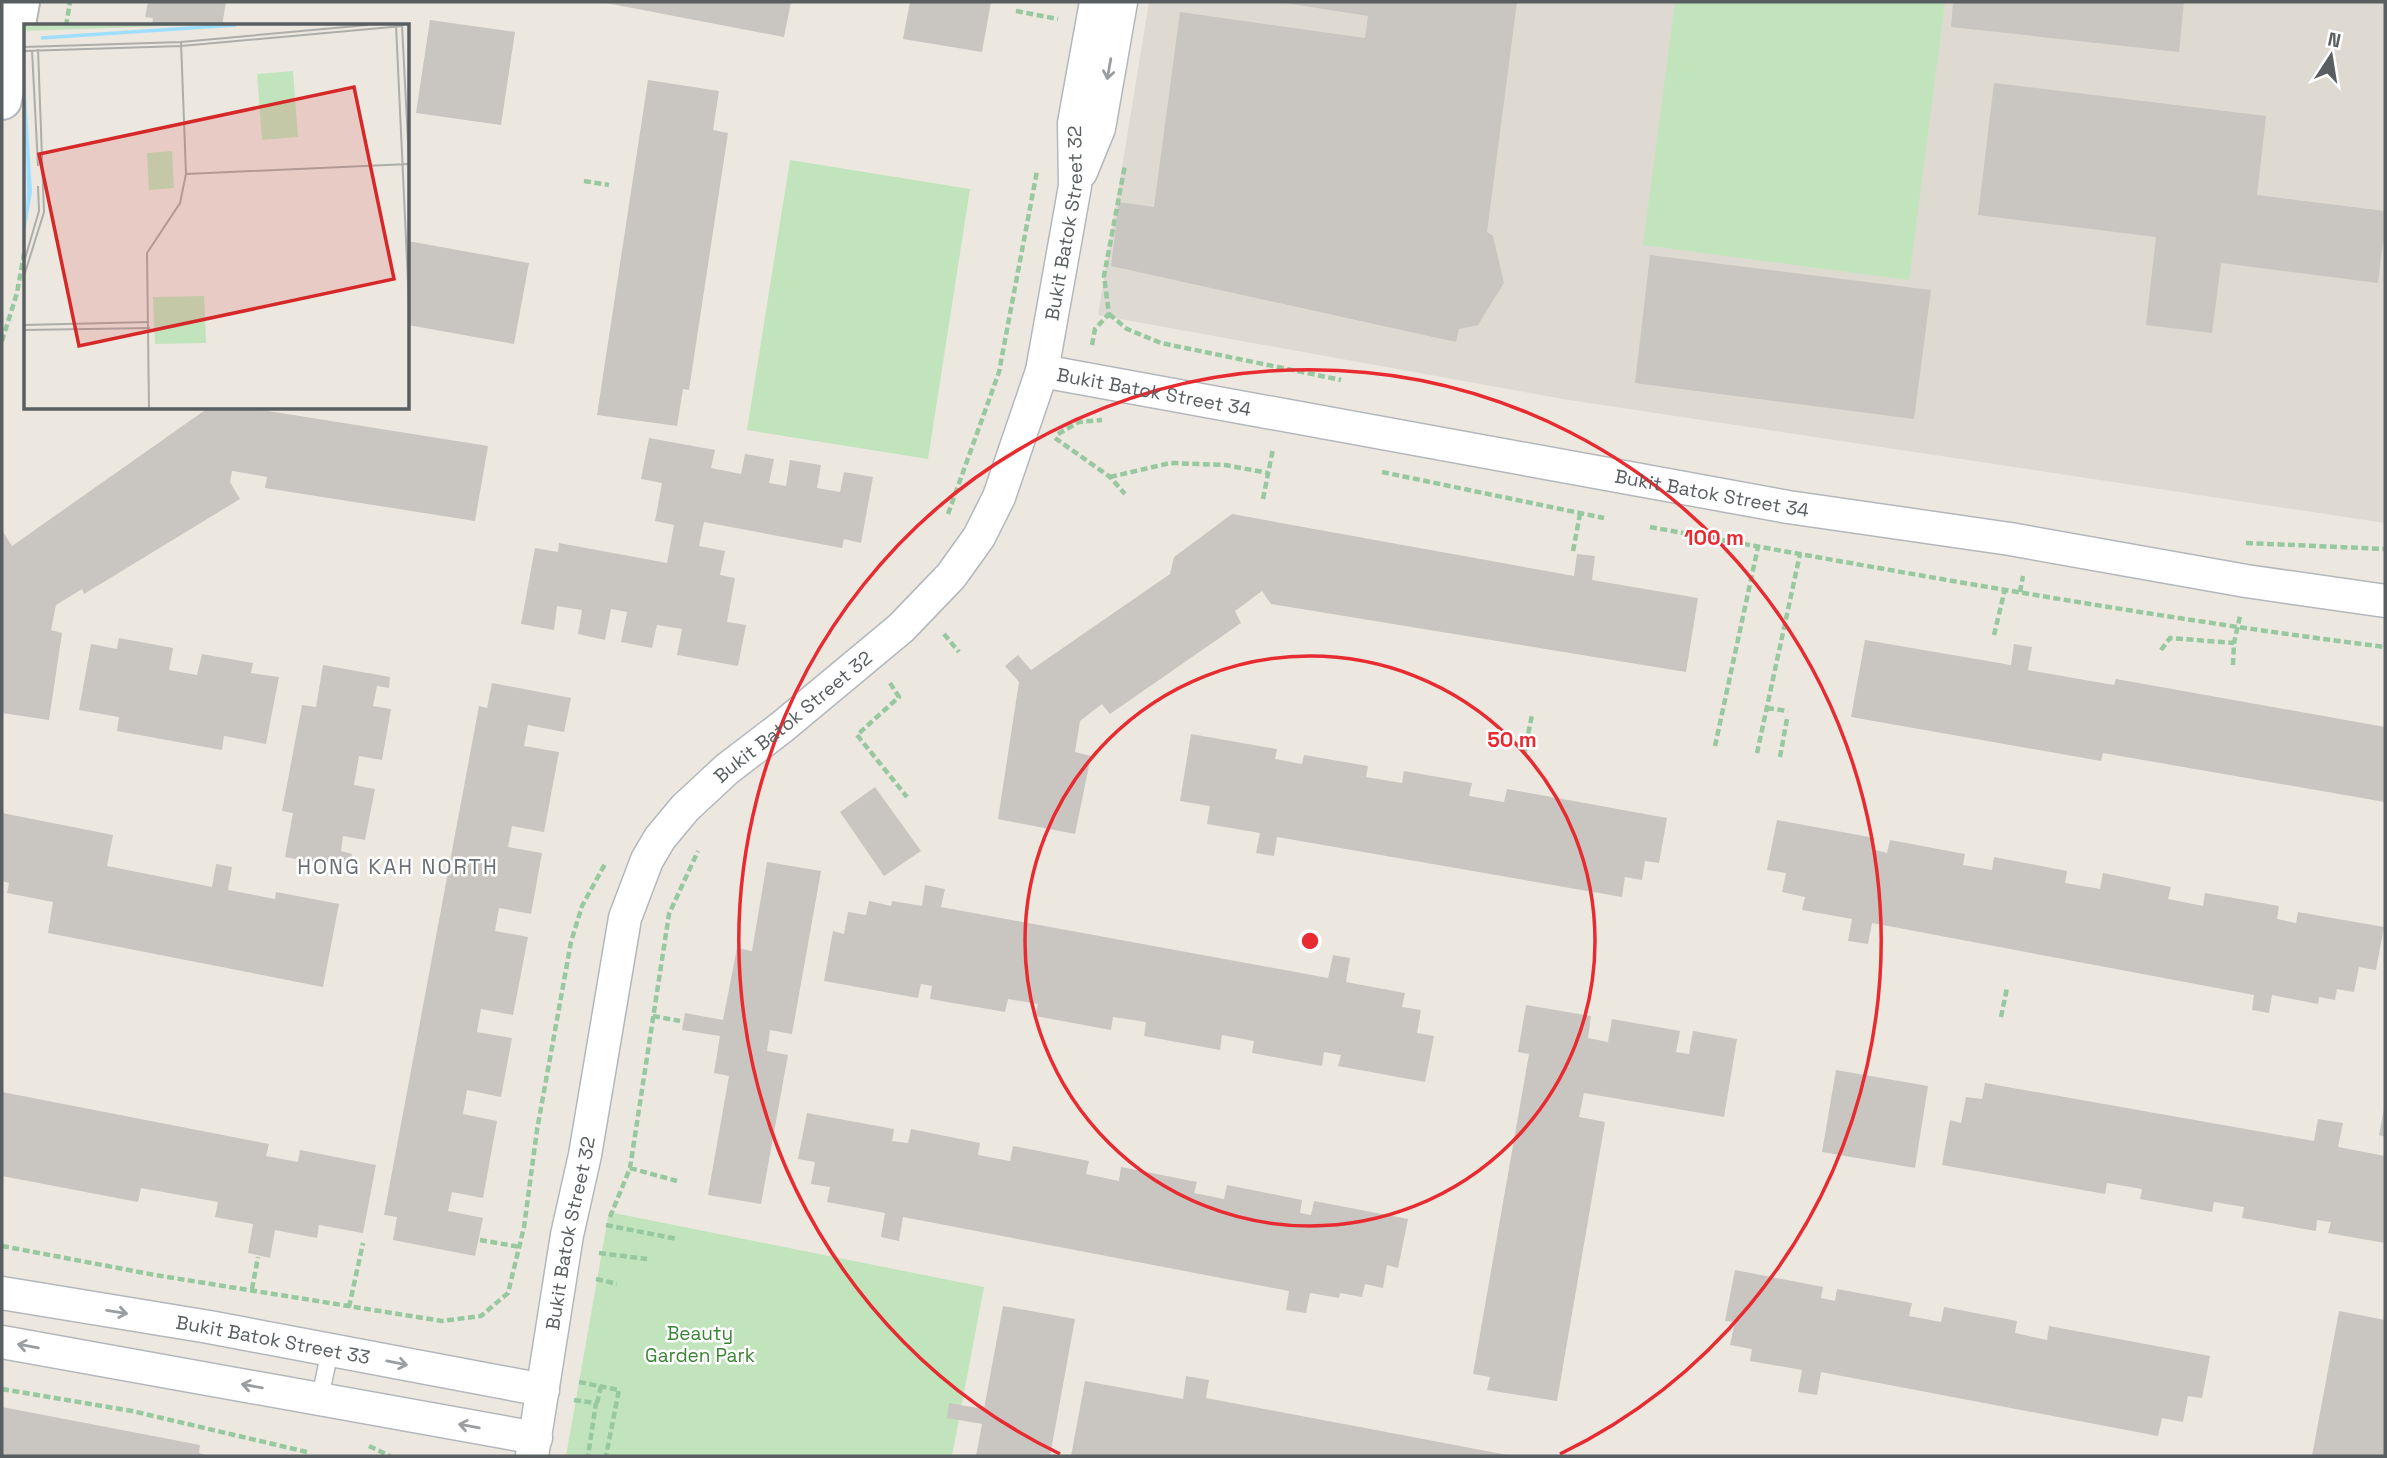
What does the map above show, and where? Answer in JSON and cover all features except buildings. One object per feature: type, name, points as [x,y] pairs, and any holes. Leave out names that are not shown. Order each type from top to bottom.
[{"type":"street","points":[[2,100],[20,2]]},
{"type":"street","name":"Bukit Batok Street 32","points":[[534,1447],[553,1395],[567,1236],[585,1156],[625,918],[647,860],[660,838],[685,808],[727,769],[901,628],[951,576],[979,537],[999,497],[1042,371],[1075,186],[1074,123],[1096,2]]},
{"type":"street","points":[[1075,186],[1099,128],[1121,2]]},
{"type":"street","name":"Bukit Batok Street 34","points":[[1042,371],[1788,507],[2010,539],[2385,601]]},
{"type":"street","name":"Bukit Batok Street 33","points":[[2,1293],[209,1327],[553,1395]]},
{"type":"street","points":[[2,1342],[320,1398],[534,1447]]},
{"type":"lane","points":[[320,1398],[330,1350]]},
{"type":"path","points":[[66,24],[70,2]]},
{"type":"path","points":[[1016,11],[1066,20]]},
{"type":"path","points":[[1127,153],[1104,276],[1109,314],[1127,329],[1161,343],[1341,380]]},
{"type":"path","points":[[584,181],[609,185]]},
{"type":"path","points":[[2,341],[17,293],[24,254]]},
{"type":"path","points":[[1049,448],[1053,437],[1079,422],[1095,330],[1109,314]]},
{"type":"path","points":[[1263,499],[1279,414]]},
{"type":"path","points":[[1053,437],[1110,477],[1125,494]]},
{"type":"path","points":[[1110,477],[1170,463],[1225,465],[1268,473]]},
{"type":"path","points":[[1573,551],[1580,514]]},
{"type":"path","points":[[1650,527],[2237,628],[2385,647]]},
{"type":"path","points":[[2235,542],[2385,549]]},
{"type":"path","points":[[1715,747],[1758,547]]},
{"type":"path","points":[[1757,754],[1800,554]]},
{"type":"path","points":[[1994,635],[2005,589]]},
{"type":"path","points":[[933,640],[944,634],[959,652]]},
{"type":"path","points":[[2161,650],[2170,638],[2234,645],[2233,665]]},
{"type":"path","points":[[880,689],[899,674]]},
{"type":"path","points":[[890,682],[899,697],[857,735],[907,797]]},
{"type":"path","points":[[1767,708],[1788,711]]},
{"type":"path","points":[[1524,754],[1532,715]]},
{"type":"path","points":[[1780,757],[1787,719]]},
{"type":"path","points":[[601,1233],[630,1168],[669,915],[702,844]]},
{"type":"path","points":[[2001,1017],[2007,988]]},
{"type":"path","points":[[653,1016],[680,1021]]},
{"type":"path","points":[[630,1168],[677,1181]]},
{"type":"path","points":[[606,1225],[677,1239]]},
{"type":"path","points":[[480,1240],[520,1247]]},
{"type":"path","points":[[349,1307],[363,1243]]},
{"type":"path","points":[[2,1246],[110,1267]]},
{"type":"path","points":[[607,1254],[646,1259]]},
{"type":"path","points":[[252,1289],[258,1257]]},
{"type":"path","points":[[589,1278],[617,1284]]},
{"type":"path","points":[[587,1384],[619,1390],[606,1456]]},
{"type":"path","points":[[588,1456],[601,1387]]},
{"type":"path","points":[[2,1389],[132,1411],[307,1452]]},
{"type":"path","points":[[553,1395],[596,1403]]},
{"type":"path","points":[[359,1440],[390,1456]]},
{"type":"shaded area","points":[[1149,2],[2385,2],[2385,523],[1569,400],[1098,315]]},
{"type":"green space","points":[[1675,2],[1945,2],[1909,280],[1643,245]]},
{"type":"green space","points":[[790,160],[970,189],[928,459],[747,430]]},
{"type":"green space","name":"Beauty Garden Park","points":[[609,1212],[984,1287],[952,1456],[566,1456]]},
{"type":"district","name":"HONG KAH NORTH","points":[[398,867]]}]
